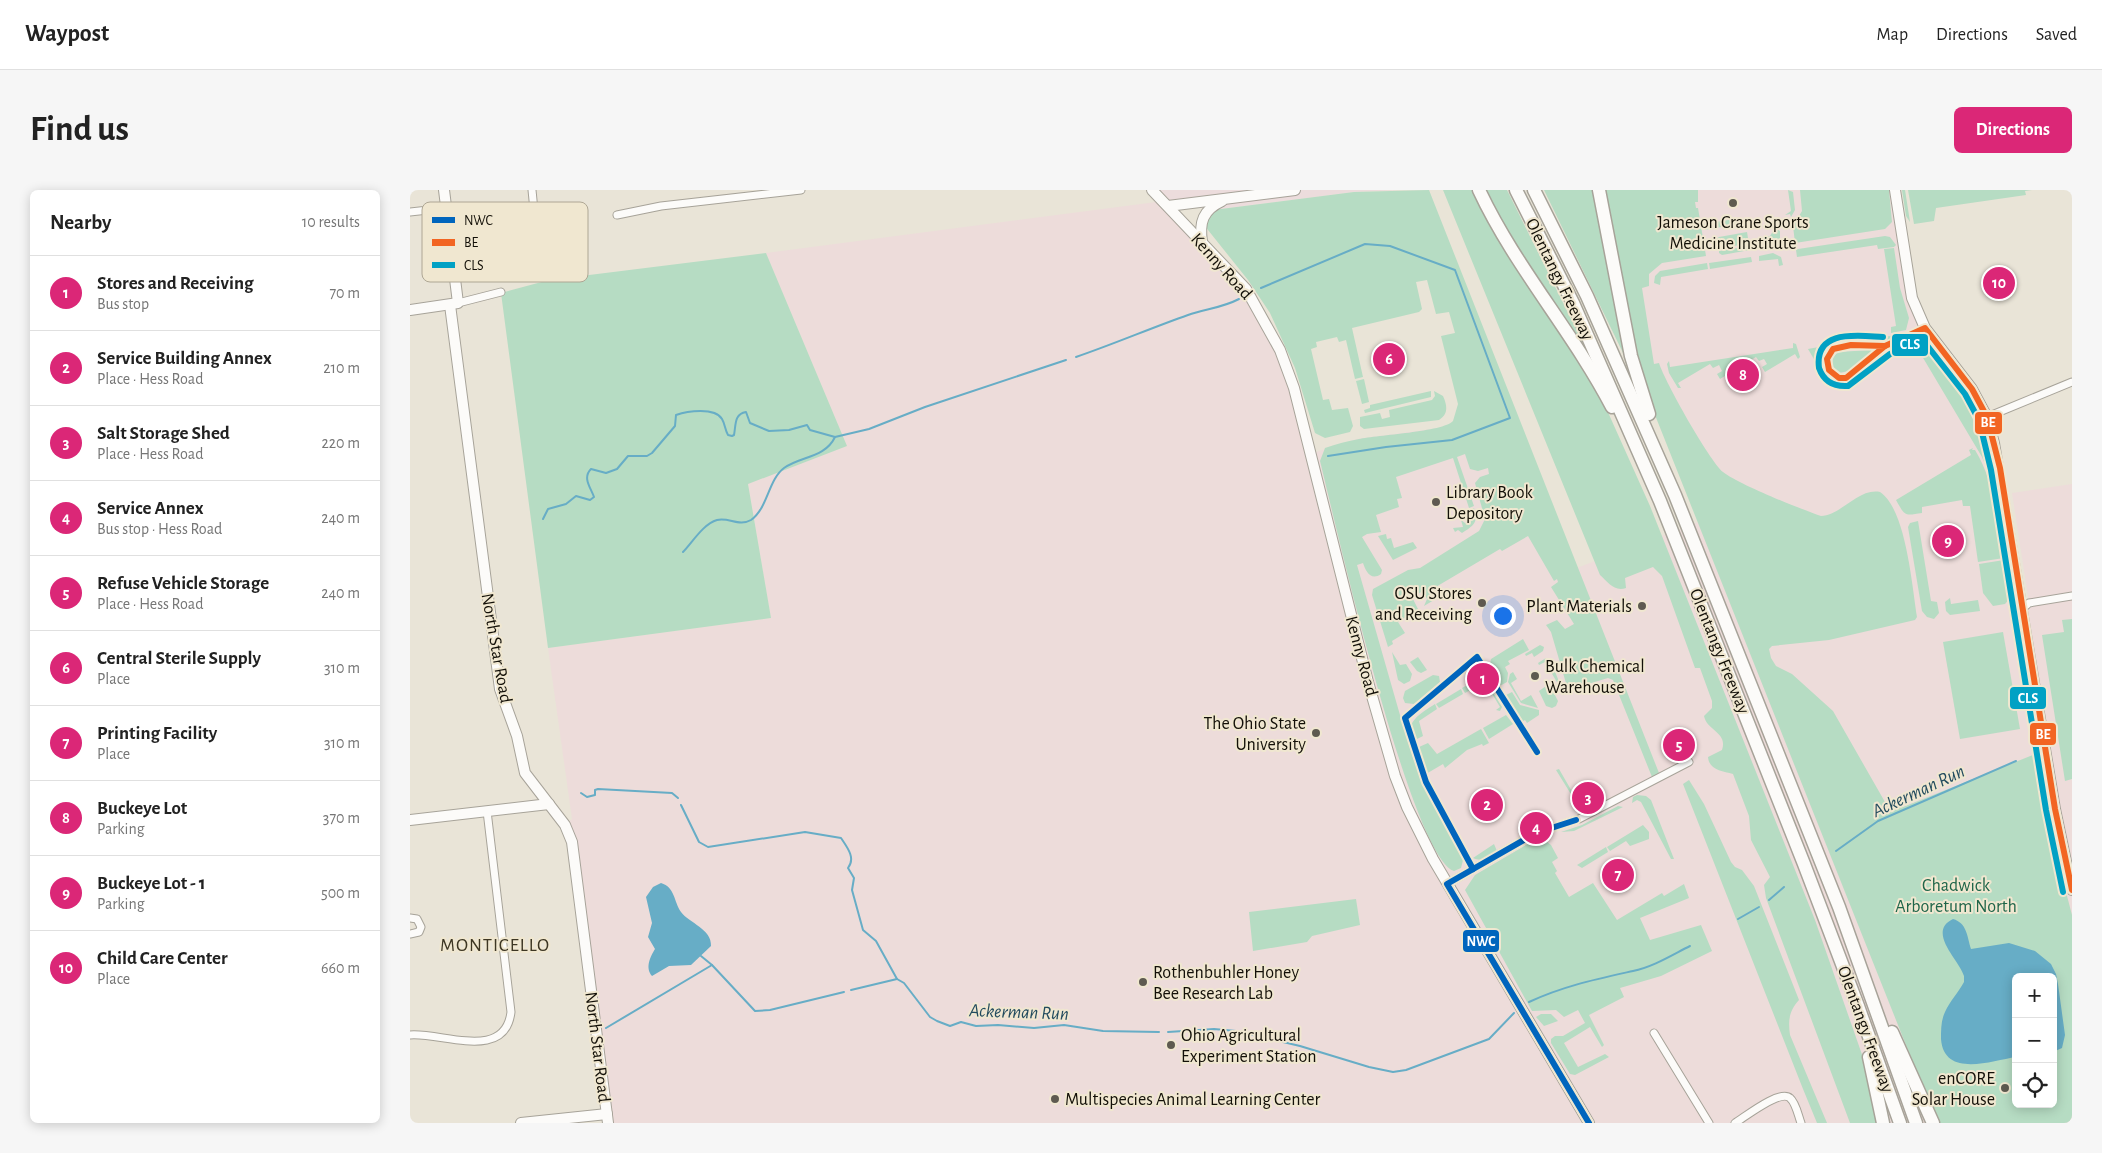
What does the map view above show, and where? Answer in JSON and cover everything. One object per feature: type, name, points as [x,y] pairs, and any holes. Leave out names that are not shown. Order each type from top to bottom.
[{"type":"highway","points":[[1479,190],[1507,242],[1591,368],[1660,501]]},
{"type":"highway","name":"Olentangy Freeway","points":[[1516,190],[1573,303],[1660,501],[1858,1006],[1900,1123]]},
{"type":"highway","name":"Olentangy Freeway","points":[[1534,190],[1591,305],[1675,495],[1839,907],[1916,1123]]},
{"type":"highway","points":[[1600,192],[1631,356],[1675,495]]},
{"type":"highway","points":[[1839,907],[1933,1123]]},
{"type":"highway","points":[[1858,1006],[1883,1123]]},
{"type":"street","points":[[617,215],[661,206],[801,190]]},
{"type":"street","name":"Kenny Road","points":[[1152,190],[1246,289],[1280,350],[1294,388],[1368,682],[1395,776],[1420,834],[1447,884],[1589,1123]]},
{"type":"street","points":[[1168,206],[1296,190]]},
{"type":"street","points":[[1895,190],[1912,298],[1925,328],[1972,389],[1987,417],[2000,468],[2058,827],[2072,890]]},
{"type":"street","points":[[1202,242],[1200,225],[1203,216],[1215,204],[1227,198]]},
{"type":"street","name":"North Star Road","points":[[452,282],[500,689],[514,726],[526,773],[565,825],[573,850],[607,1118]]},
{"type":"street","points":[[410,310],[454,304],[501,292]]},
{"type":"street","points":[[1987,417],[2072,382]]},
{"type":"street","points":[[2022,609],[2029,603],[2072,596]]},
{"type":"street","points":[[1447,884],[1536,833],[1579,820],[1689,762]]},
{"type":"street","points":[[410,820],[549,804]]},
{"type":"street","points":[[410,1034],[433,1035],[463,1041],[492,1040],[503,1034],[510,1024],[510,1005],[486,811]]},
{"type":"street","points":[[410,918],[417,919],[421,927],[418,932],[410,934]]},
{"type":"street","points":[[1654,1033],[1709,1123]]},
{"type":"street","points":[[1734,1123],[1774,1098],[1784,1095],[1789,1097],[1794,1104],[1801,1123]]},
{"type":"street","points":[[521,1123],[607,1118]]},
{"type":"shaded area","points":[[1152,190],[1400,190],[1354,192],[1213,210],[1164,201]]},
{"type":"shaded area","name":"The Ohio State University","points":[[1615,190],[1895,190],[1912,298],[1987,417],[2022,608],[2029,603],[2012,493],[2072,484],[2072,1123],[608,1123],[565,825],[572,819],[548,648],[771,618],[748,483],[847,446],[766,253],[1164,201],[1222,261],[1280,350],[1310,454],[1357,439],[1439,428],[1511,408],[1574,569],[1712,517],[1650,373]]},
{"type":"green space","points":[[1429,190],[1659,773],[1652,777],[1613,680],[1608,678],[1568,690],[1551,632],[1546,625],[1557,620],[1565,629],[1574,624],[1551,587],[1558,582],[1557,579],[1554,581],[1528,536],[1502,551],[1500,549],[1429,591],[1434,600],[1424,606],[1427,599],[1423,591],[1412,597],[1418,609],[1398,622],[1405,633],[1392,641],[1393,644],[1388,647],[1372,595],[1373,589],[1408,570],[1420,568],[1479,531],[1485,519],[1475,483],[1480,477],[1489,474],[1488,468],[1478,471],[1470,469],[1465,454],[1457,457],[1474,506],[1469,508],[1453,458],[1396,477],[1402,498],[1397,499],[1399,507],[1376,515],[1381,532],[1367,534],[1362,537],[1382,570],[1381,574],[1374,577],[1367,572],[1363,563],[1357,565],[1406,736],[1422,784],[1463,860],[1461,868],[1454,871],[1436,852],[1417,809],[1396,750],[1357,612],[1320,461],[1325,448],[1333,445],[1359,439],[1437,428],[1453,421],[1458,404],[1441,336],[1455,333],[1449,312],[1436,314],[1427,280],[1416,282],[1422,309],[1419,312],[1352,328],[1363,377],[1355,379],[1346,340],[1339,342],[1337,337],[1316,342],[1317,347],[1311,349],[1323,400],[1329,399],[1332,410],[1348,408],[1353,426],[1350,432],[1325,438],[1315,433],[1295,368],[1270,313],[1248,280],[1204,225],[1213,210],[1354,192]]},
{"type":"green space","points":[[1443,190],[1476,190],[1598,390],[1650,506],[1815,920],[1866,1066],[1879,1123],[1850,1123],[1766,898],[1764,885],[1770,877],[1751,840],[1749,816],[1733,774],[1713,767],[1709,761],[1708,757],[1722,750],[1722,739],[1709,725],[1704,716],[1712,708],[1712,701],[1700,668],[1695,668],[1662,576],[1653,567],[1625,578],[1626,588],[1618,589],[1600,575]]},
{"type":"green space","points":[[1484,190],[1507,190],[1585,347],[1583,348],[1512,243]]},
{"type":"green space","points":[[1544,190],[1595,190],[1626,354],[1624,355]]},
{"type":"green space","name":"Chadwick Arboretum North","points":[[1604,190],[1698,190],[1698,202],[1695,202],[1696,208],[1698,208],[1706,256],[1662,263],[1649,274],[1649,286],[1642,288],[1654,364],[1659,363],[1688,420],[1716,465],[1723,472],[1755,490],[1821,516],[1829,515],[1864,494],[1880,492],[1889,501],[1896,514],[1902,531],[1910,568],[1917,617],[1915,620],[1829,640],[1772,646],[1769,649],[1771,658],[1776,666],[1792,674],[1833,711],[1889,809],[1901,805],[1903,807],[2038,753],[2055,850],[2072,915],[2072,1123],[1937,1123],[1651,405],[1639,368]]},
{"type":"green space","points":[[1788,190],[1793,192],[1795,210],[1791,217],[1790,214],[1785,215],[1791,211]]},
{"type":"green space","points":[[1800,190],[1889,190],[1892,222],[1885,229],[1795,243],[1793,226],[1802,211]]},
{"type":"green space","points":[[1902,190],[1905,190],[1910,222],[1906,216]]},
{"type":"green space","points":[[1908,190],[2032,190],[2025,191],[2026,195],[1936,208],[1934,221],[1914,224]]},
{"type":"green space","points":[[1735,219],[1736,223],[1739,224],[1704,230],[1703,224]]},
{"type":"green space","points":[[1775,228],[1780,231],[1780,239],[1757,242],[1756,239],[1770,236]]},
{"type":"green space","points":[[1747,232],[1749,244],[1717,248],[1716,239],[1719,237]]},
{"type":"green space","points":[[1885,236],[1890,237],[1896,245],[1894,247],[1878,249],[1877,245],[1797,257],[1796,250],[1798,249]]},
{"type":"green space","points":[[1749,246],[1750,250],[1722,255],[1719,253],[1719,251]]},
{"type":"green space","points":[[1894,248],[1900,288],[1909,318],[1906,330],[1891,333],[1891,327],[1896,326],[1884,249]]},
{"type":"green space","points":[[766,253],[847,446],[748,484],[771,618],[548,648],[501,293],[542,282],[588,282],[588,275]]},
{"type":"green space","points":[[1773,253],[1781,257],[1783,265],[1779,266],[1778,259],[1759,261],[1759,256]]},
{"type":"green space","points":[[1751,257],[1752,262],[1710,269],[1709,263]]},
{"type":"green space","points":[[1707,263],[1708,269],[1661,277],[1660,285],[1654,283],[1655,276],[1660,271]]},
{"type":"green space","points":[[1903,334],[1880,343],[1845,343]]},
{"type":"green space","points":[[1913,341],[1922,342],[1932,349],[1963,391],[1979,422],[1985,439],[1997,494],[1982,457]]},
{"type":"green space","points":[[1793,343],[1796,344],[1800,357],[1798,359],[1795,354],[1765,372],[1762,367],[1767,364],[1764,359],[1759,361],[1756,357],[1720,379],[1717,374],[1722,371],[1719,365],[1713,368],[1710,364],[1678,383],[1681,388],[1678,388],[1669,373],[1667,364],[1669,361],[1670,367],[1793,348]]},
{"type":"green space","points":[[1910,343],[1917,354],[1898,350],[1857,373],[1885,352]]},
{"type":"green space","points":[[1824,346],[1818,366],[1808,349]]},
{"type":"green space","points":[[1871,350],[1873,352],[1849,371],[1839,373],[1832,366],[1833,357],[1838,352]]},
{"type":"green space","points":[[1364,379],[1369,402],[1362,404],[1356,381]]},
{"type":"green space","points":[[1431,391],[1431,397],[1365,413],[1364,410],[1370,408],[1370,405]]},
{"type":"green space","points":[[1434,391],[1443,396],[1446,406],[1446,412],[1439,420],[1364,429],[1360,426],[1360,417],[1380,413],[1382,419],[1390,417],[1389,410],[1432,400],[1435,396]]},
{"type":"green space","points":[[1973,448],[1972,450],[1975,450],[1982,463],[1991,489],[2004,558],[1978,562],[1970,506],[1963,506],[1962,500],[1922,507],[1922,513],[1906,514],[1896,500],[1971,455],[1969,450]]},
{"type":"green space","points":[[1474,508],[1476,517],[1474,524],[1462,533],[1458,530],[1455,532],[1453,528],[1463,527],[1461,520],[1465,523],[1473,520],[1470,510]]},
{"type":"green space","points":[[1918,521],[1931,601],[1937,602],[1939,613],[1934,619],[1927,617],[1922,611],[1908,527],[1910,523]]},
{"type":"green space","points":[[1386,534],[1387,539],[1391,538],[1394,548],[1413,542],[1417,548],[1393,560],[1378,536]]},
{"type":"green space","points":[[2004,560],[2010,598],[2005,604],[1993,606],[1983,593],[1979,564]]},
{"type":"green space","points":[[1950,598],[1951,604],[1978,600],[1980,611],[1950,615],[1946,611],[1945,602]]},
{"type":"green space","points":[[2072,619],[2072,779],[2065,781],[2042,635],[2064,632],[2062,620]]},
{"type":"green space","points":[[2003,632],[2020,729],[1960,739],[1943,642]]},
{"type":"green space","points":[[1523,639],[1529,650],[1508,661],[1510,664],[1505,667],[1508,673],[1507,682],[1498,687],[1489,669],[1491,659]]},
{"type":"green space","points":[[1540,645],[1544,647],[1543,651],[1534,657],[1532,653],[1526,656],[1525,654]]},
{"type":"green space","points":[[1392,652],[1400,665],[1406,664],[1412,674],[1410,681],[1404,684],[1398,680]]},
{"type":"green space","points":[[1418,657],[1427,670],[1421,673],[1410,662]]},
{"type":"green space","points":[[1546,658],[1550,659],[1564,694],[1545,662],[1539,665],[1538,663]]},
{"type":"green space","points":[[1513,672],[1517,679],[1511,683],[1521,701],[1531,695],[1538,708],[1521,703],[1508,682],[1510,674]]},
{"type":"green space","points":[[1433,675],[1439,676],[1440,682],[1414,704],[1405,703],[1403,698],[1405,691]]},
{"type":"green space","points":[[1478,679],[1486,681],[1502,707],[1500,711],[1496,710],[1500,707],[1485,682],[1465,693],[1462,688]]},
{"type":"green space","points":[[1549,684],[1558,701],[1556,706],[1552,708],[1546,706],[1539,691]]},
{"type":"green space","points":[[1461,689],[1463,694],[1439,708],[1436,704]]},
{"type":"green space","points":[[1512,692],[1520,705],[1539,710],[1539,715],[1527,723],[1525,720],[1520,723],[1504,696]]},
{"type":"green space","points":[[1435,704],[1437,709],[1419,721],[1423,736],[1417,739],[1412,734],[1412,724],[1420,714]]},
{"type":"green space","points":[[1506,715],[1513,724],[1489,739],[1483,728]]},
{"type":"green space","points":[[1481,729],[1489,743],[1467,750],[1445,768],[1443,764],[1426,774],[1418,752],[1419,747],[1428,743],[1437,754]]},
{"type":"green space","points":[[1559,769],[1574,795],[1582,791],[1579,798],[1581,803],[1588,806],[1594,803],[1597,808],[1579,814],[1582,812],[1556,770]]},
{"type":"green space","points":[[1689,780],[1704,804],[1731,862],[1735,867],[1742,870],[1754,886],[1799,1000],[1790,1016],[1790,1035],[1827,1123],[1817,1123],[1803,1089],[1683,784]]},
{"type":"green space","points":[[1637,795],[1646,796],[1651,800],[1674,859],[1671,859],[1641,802],[1637,800],[1632,803],[1633,797]]},
{"type":"green space","points":[[1618,806],[1623,807],[1574,831],[1561,832],[1582,825]]},
{"type":"green space","points":[[1537,821],[1538,829],[1529,833],[1524,826]]},
{"type":"green space","points":[[1643,825],[1649,832],[1649,839],[1630,846],[1626,841],[1610,851],[1607,847]]},
{"type":"green space","points":[[1542,838],[1551,845],[1558,858],[1552,862],[1557,871],[1555,873],[1569,897],[1593,883],[1617,920],[1662,893],[1664,896],[1684,884],[1689,898],[1640,918],[1650,940],[1701,925],[1712,951],[1661,976],[1620,988],[1624,997],[1589,1015],[1604,1045],[1602,1047],[1590,1027],[1564,1043],[1578,1067],[1605,1054],[1609,1057],[1575,1075],[1570,1074],[1551,1043],[1551,1039],[1555,1036],[1563,1036],[1585,1023],[1578,1010],[1564,1017],[1556,1010],[1532,1011],[1465,890],[1475,875],[1536,839]]},
{"type":"green space","points":[[1494,844],[1497,851],[1491,855],[1480,860],[1473,858]]},
{"type":"green space","points":[[1606,847],[1608,852],[1582,868],[1577,865]]},
{"type":"green space","points":[[1356,899],[1360,925],[1312,936],[1307,942],[1253,951],[1249,912]]},
{"type":"green space","points":[[1541,1014],[1551,1014],[1558,1021],[1544,1026],[1536,1017]]},
{"type":"water","points":[[661,883],[672,891],[681,912],[708,935],[711,946],[691,965],[669,966],[652,976],[649,966],[655,949],[648,937],[652,923],[646,897],[653,887]]},
{"type":"water","points":[[1953,919],[1958,921],[1964,927],[1971,949],[2009,943],[2035,951],[2051,964],[2056,973],[2012,973],[2012,1058],[1982,1063],[1959,1063],[1950,1059],[1944,1051],[1941,1039],[1944,1015],[1964,982],[1964,976],[1944,939],[1943,931],[1946,925]]},
{"type":"water","points":[[2057,979],[2065,1035],[2062,1048],[2057,1050]]},
{"type":"waterway","points":[[1261,288],[1365,244],[1390,246],[1455,270],[1510,418],[1452,440],[1386,447],[1328,456]]},
{"type":"waterway","points":[[1076,357],[1188,315],[1239,299]]},
{"type":"waterway","points":[[543,519],[548,509],[566,504],[576,496],[590,500],[594,497],[587,479],[588,472],[591,469],[606,473],[617,469],[628,456],[647,456],[652,453],[675,426],[676,415],[694,411],[713,413],[722,419],[728,435],[732,436],[734,435],[737,418],[746,412],[750,423],[769,431],[789,430],[807,425],[810,430],[835,437],[869,429],[925,407],[1066,360]]},
{"type":"waterway","points":[[683,552],[702,530],[712,522],[721,519],[742,523],[751,520],[757,515],[774,480],[784,468],[819,453],[831,444],[835,437]]},
{"type":"waterway","name":"Ackerman Run","points":[[1836,851],[1878,821],[2016,761]]},
{"type":"waterway","name":"Ackerman Run","points":[[581,793],[587,797],[595,795],[595,790],[598,789],[672,793],[678,798]]},
{"type":"waterway","name":"Ackerman Run","points":[[681,805],[699,842],[708,847],[805,832],[841,838],[851,856],[848,868],[854,878],[852,890],[863,930],[876,941],[897,979],[904,983],[930,1017],[937,1021],[950,1026],[961,1022],[976,1026],[998,1025],[1034,1028],[1064,1025],[1103,1031],[1159,1032]]},
{"type":"waterway","name":"Ackerman Run","points":[[1769,900],[1784,887]]},
{"type":"waterway","name":"Ackerman Run","points":[[1738,919],[1759,907]]},
{"type":"waterway","name":"Ackerman Run","points":[[1529,1002],[1567,987],[1648,967],[1690,946]]},
{"type":"waterway","name":"Ackerman Run","points":[[701,956],[712,965]]},
{"type":"waterway","name":"Ackerman Run","points":[[606,1028],[712,965],[755,1011],[770,1010],[844,992]]},
{"type":"waterway","name":"Ackerman Run","points":[[851,990],[897,979]]},
{"type":"waterway","name":"Ackerman Run","points":[[1168,1032],[1214,1029],[1236,1031],[1300,1046],[1369,1067],[1393,1072],[1406,1070],[1489,1039],[1514,1013]]},
{"type":"transit line","name":"BE","points":[[1885,346],[1925,328],[1972,389],[1987,417],[2000,468],[2055,809],[2072,890]]},
{"type":"transit line","name":"CLS","points":[[1883,337],[1851,336],[1831,340],[1824,346],[1819,355],[1819,368],[1830,383],[1838,386],[1848,386],[1890,354],[1922,339],[1965,394],[1979,420],[1991,470],[2046,810],[2063,892]]},
{"type":"transit line","name":"BE","points":[[1851,345],[1885,346],[1846,378],[1839,378],[1829,370],[1827,359],[1833,349],[1851,345]]},
{"type":"transit line","name":"NWC","points":[[1473,869],[1426,782],[1405,718],[1477,657],[1537,752]]},
{"type":"transit line","name":"NWC","points":[[1576,820],[1536,833],[1447,884],[1589,1123]]},
{"type":"place","name":"Jameson Crane Sports Medicine Institute","points":[[1733,203]]},
{"type":"place","name":"Child Care Center","points":[[1999,283]]},
{"type":"place","name":"Central Sterile Supply","points":[[1389,359]]},
{"type":"place","name":"Buckeye Lot","points":[[1743,375]]},
{"type":"place","name":"Library Book Depository","points":[[1436,502]]},
{"type":"place","name":"Buckeye Lot - 1","points":[[1948,541]]},
{"type":"place","name":"OSU Stores and Receiving","points":[[1482,603]]},
{"type":"place","name":"Plant Materials","points":[[1642,606]]},
{"type":"place","name":"Bulk Chemical Warehouse","points":[[1535,676]]},
{"type":"place","name":"Stores and Receiving","points":[[1483,679]]},
{"type":"place","name":"The Ohio State University","points":[[1316,733]]},
{"type":"place","name":"Refuse Vehicle Storage","points":[[1679,745]]},
{"type":"place","name":"Salt Storage Shed","points":[[1588,798]]},
{"type":"place","name":"Service Building Annex","points":[[1487,805]]},
{"type":"place","name":"Service Annex","points":[[1536,828]]},
{"type":"place","name":"Printing Facility","points":[[1618,875]]},
{"type":"place","name":"Rothenbuhler Honey Bee Research Lab","points":[[1143,982]]},
{"type":"place","name":"Ohio Agricultural Experiment Station","points":[[1171,1045]]},
{"type":"place","name":"enCORE Solar House","points":[[2005,1088]]},
{"type":"place","name":"Multispecies Animal Learning Center","points":[[1055,1099]]},
{"type":"district","name":"MONTICELLO","points":[[495,944]]}]
